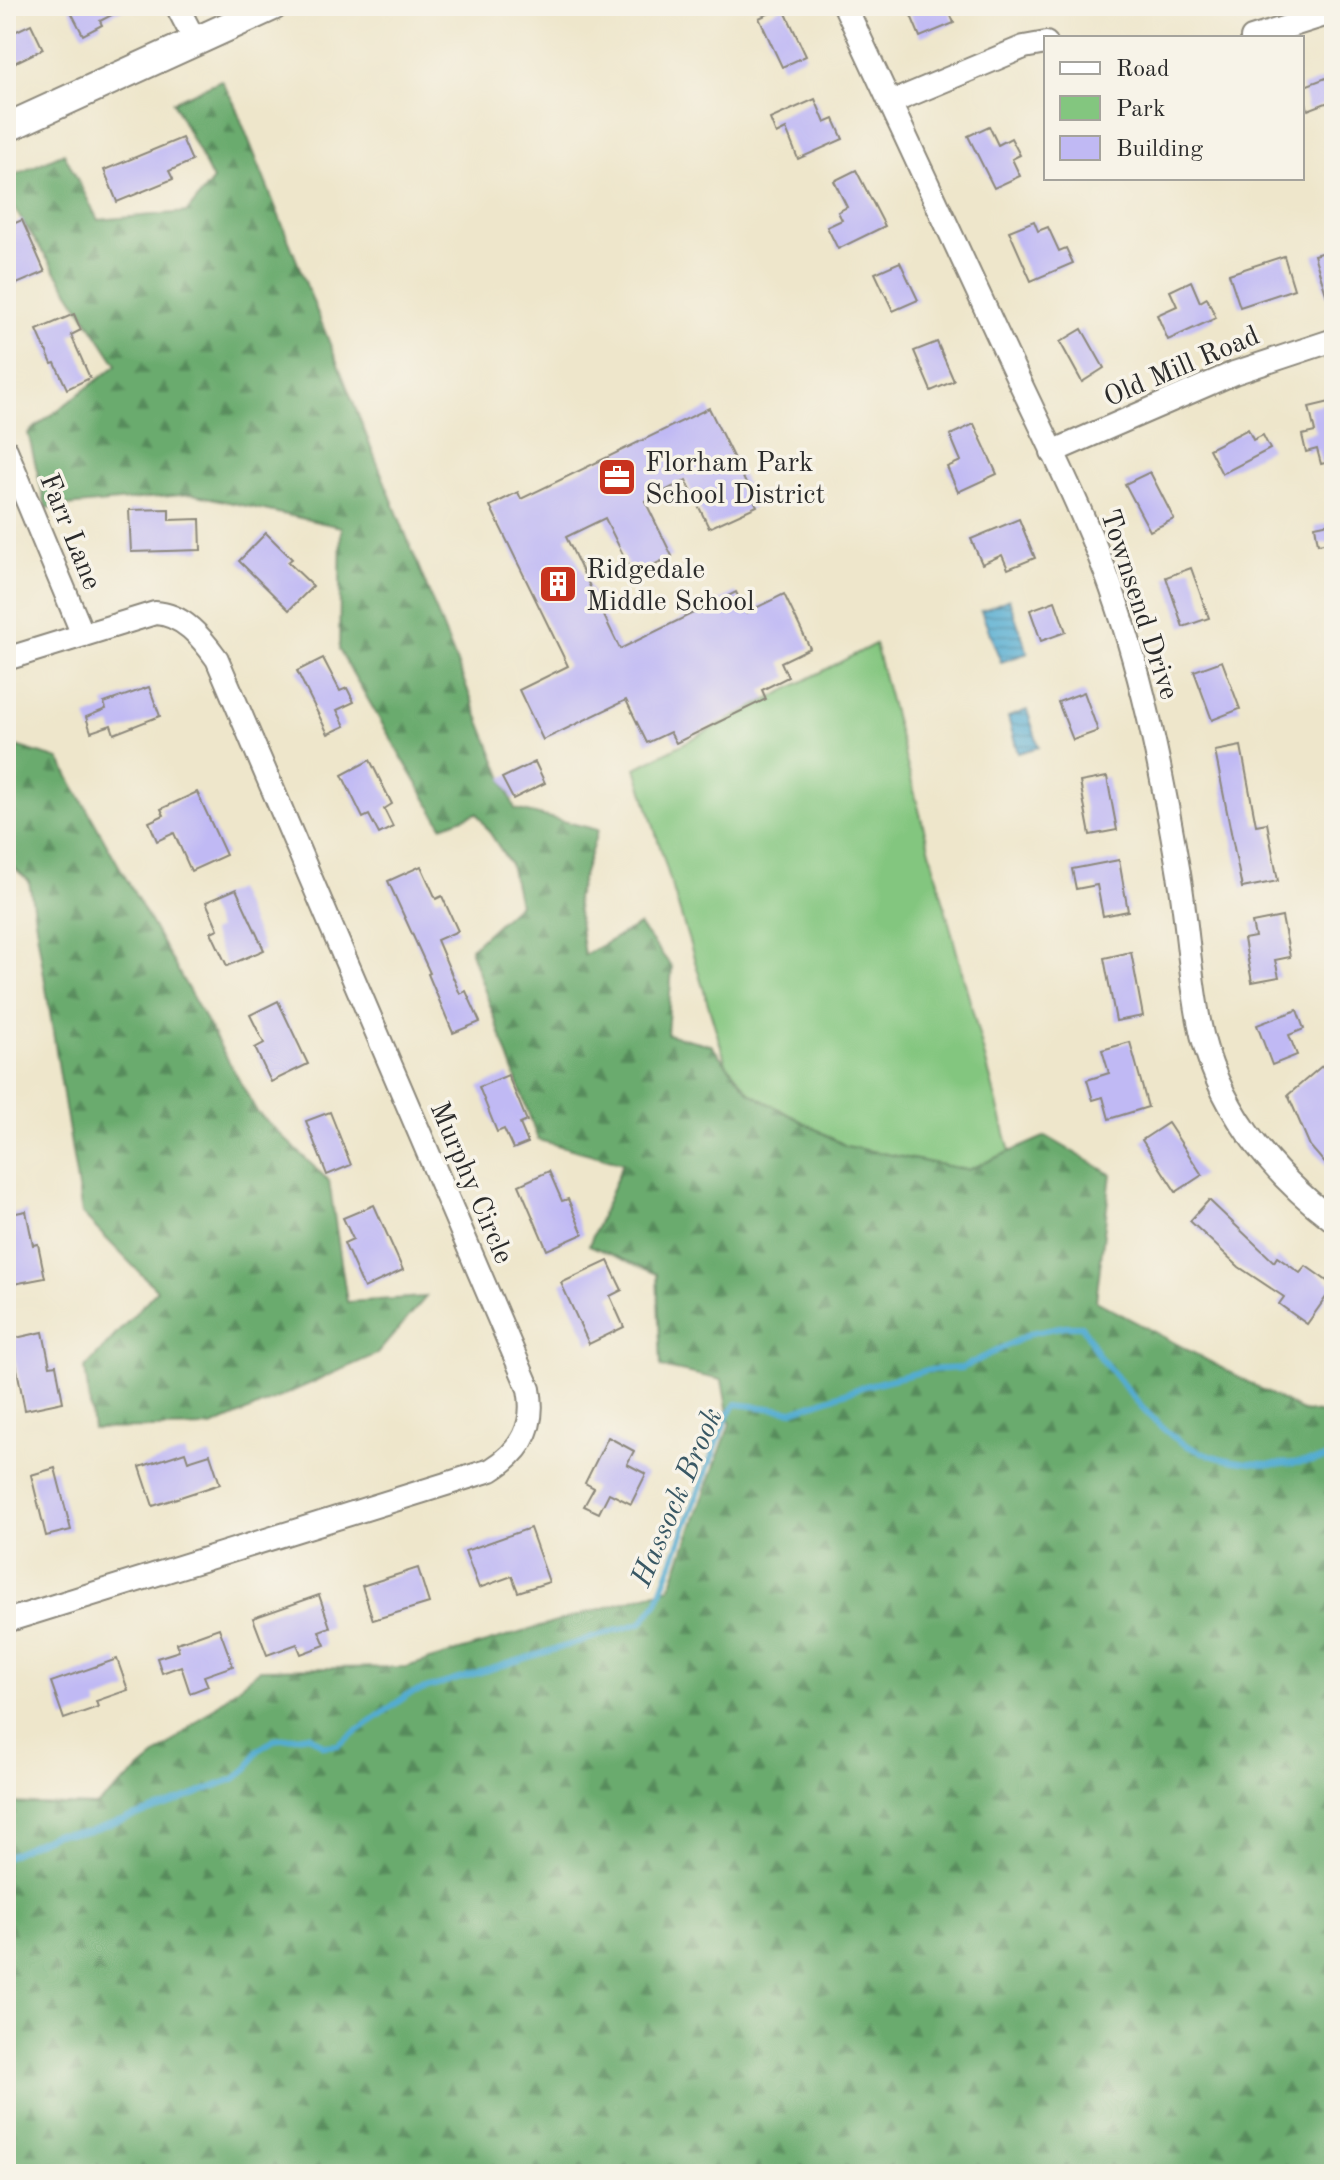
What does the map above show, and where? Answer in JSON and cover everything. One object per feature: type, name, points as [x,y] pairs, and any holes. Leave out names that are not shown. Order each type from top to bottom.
[{"type":"main road","points":[[6,128],[273,6]]},
{"type":"street","points":[[177,6],[195,41]]},
{"type":"street","name":"Townsend Drive","points":[[845,6],[1104,570],[1141,690],[1171,828],[1191,974],[1205,1045],[1215,1074],[1235,1114],[1255,1144],[1303,1197],[1334,1221]]},
{"type":"street","points":[[1258,36],[1334,12]]},
{"type":"street","points":[[890,103],[1024,47],[1044,43]]},
{"type":"street","name":"Old Mill Road","points":[[1052,452],[1234,373],[1334,340]]},
{"type":"street","name":"Farr Lane","points":[[6,450],[83,635]]},
{"type":"street","name":"Murphy Circle","points":[[6,659],[148,614],[164,613],[191,628],[217,659],[529,1389],[531,1420],[519,1448],[491,1470],[6,1621]]},
{"type":"green space","points":[[221,80],[234,103],[515,809],[598,830],[576,898],[584,955],[639,925],[672,967],[667,1034],[711,1045],[750,1093],[846,1146],[968,1170],[1046,1136],[1111,1174],[1096,1301],[1302,1411],[1334,1415],[1334,2174],[6,2174],[6,1803],[96,1806],[260,1669],[406,1667],[670,1588],[730,1424],[722,1380],[661,1367],[657,1274],[589,1245],[623,1163],[538,1140],[470,949],[519,904],[510,864],[477,813],[442,826],[339,650],[341,527],[192,494],[46,508],[28,433],[117,365],[6,196],[6,179],[64,153],[98,220],[187,212],[213,180],[173,102]]},
{"type":"green space","points":[[875,644],[1010,1152],[968,1170],[846,1146],[750,1093],[726,1063],[636,768]]},
{"type":"green space","points":[[6,743],[59,759],[257,1112],[329,1181],[347,1302],[426,1297],[377,1354],[212,1427],[93,1429],[85,1368],[157,1290],[82,1214],[29,881],[6,860]]},
{"type":"water","points":[[1009,599],[1028,653],[1001,662],[981,611]]},
{"type":"water","points":[[1027,710],[1039,747],[1018,753],[1008,717]]},
{"type":"building","points":[[68,6],[129,6],[100,21],[102,25],[83,35]]},
{"type":"building","points":[[907,6],[947,6],[954,23],[920,37]]},
{"type":"building","points":[[783,7],[806,56],[782,67],[759,18]]},
{"type":"building","points":[[31,24],[43,49],[6,67],[6,36]]},
{"type":"building","points":[[1334,75],[1334,100],[1308,110],[1304,86]]},
{"type":"building","points":[[815,99],[825,123],[834,119],[843,139],[798,159],[786,129],[776,134],[770,119]]},
{"type":"building","points":[[989,126],[998,145],[1011,138],[1020,155],[1012,159],[1020,176],[994,188],[968,136]]},
{"type":"building","points":[[182,138],[192,161],[169,171],[173,179],[117,202],[104,170]]},
{"type":"building","points":[[856,170],[885,226],[838,249],[827,227],[842,220],[838,212],[847,207],[834,181]]},
{"type":"building","points":[[22,220],[45,272],[12,286],[6,272],[6,227]]},
{"type":"building","points":[[1034,221],[1038,231],[1048,227],[1059,251],[1066,248],[1073,263],[1031,281],[1009,231]]},
{"type":"building","points":[[1334,249],[1334,307],[1330,307],[1314,255]]},
{"type":"building","points":[[1284,256],[1294,289],[1240,307],[1229,274]]},
{"type":"building","points":[[900,262],[918,300],[893,311],[875,273]]},
{"type":"building","points":[[1191,281],[1200,302],[1207,298],[1216,318],[1168,340],[1157,315],[1177,306],[1170,291]]},
{"type":"building","points":[[74,314],[81,330],[71,335],[90,378],[67,389],[37,330]]},
{"type":"building","points":[[1082,329],[1104,368],[1082,382],[1060,342]]},
{"type":"building","points":[[937,342],[954,381],[931,391],[914,351]]},
{"type":"building","points":[[1334,401],[1334,461],[1321,464],[1317,449],[1306,452],[1302,435],[1315,432],[1309,407]]},
{"type":"building","name":"Ridgedale Middle School","points":[[709,408],[757,506],[709,528],[686,480],[645,501],[672,556],[633,575],[605,518],[566,537],[620,649],[736,592],[746,613],[784,594],[810,648],[781,662],[788,677],[762,690],[766,699],[676,743],[670,732],[647,743],[626,700],[543,740],[519,690],[568,666],[490,506],[518,492],[521,499]]},
{"type":"building","points":[[974,424],[997,474],[958,492],[947,467],[961,461],[950,435]]},
{"type":"building","points":[[1248,429],[1253,440],[1263,435],[1270,449],[1222,474],[1209,449]]},
{"type":"building","points":[[1150,472],[1174,519],[1150,531],[1125,484]]},
{"type":"building","points":[[169,509],[169,520],[200,519],[201,550],[131,552],[129,510]]},
{"type":"building","points":[[1019,519],[1035,558],[1008,569],[1002,555],[982,564],[971,539]]},
{"type":"building","points":[[1334,522],[1334,541],[1318,544],[1315,526]]},
{"type":"building","points":[[266,533],[292,559],[288,562],[313,586],[289,610],[239,561]]},
{"type":"building","points":[[1191,568],[1209,618],[1183,627],[1166,577]]},
{"type":"building","points":[[1055,601],[1066,632],[1041,641],[1030,610]]},
{"type":"building","points":[[323,658],[340,691],[347,688],[354,702],[337,710],[345,726],[328,734],[297,671]]},
{"type":"building","points":[[1222,661],[1240,709],[1212,720],[1194,671]]},
{"type":"building","points":[[149,687],[160,716],[114,734],[111,725],[91,732],[86,717],[106,709],[104,703]]},
{"type":"building","points":[[1084,692],[1098,731],[1073,740],[1058,702]]},
{"type":"building","points":[[1241,746],[1256,825],[1267,823],[1278,881],[1242,888],[1215,751]]},
{"type":"building","points":[[370,760],[392,804],[384,809],[393,827],[379,834],[369,815],[363,818],[342,775]]},
{"type":"building","points":[[535,762],[545,783],[513,799],[502,778]]},
{"type":"building","points":[[1107,777],[1117,830],[1090,835],[1080,782]]},
{"type":"building","points":[[197,792],[226,855],[191,871],[174,833],[157,841],[149,822],[164,815],[161,809]]},
{"type":"building","points":[[1119,860],[1128,911],[1103,916],[1097,885],[1076,889],[1072,869]]},
{"type":"building","points":[[421,866],[436,899],[442,896],[458,931],[437,940],[460,994],[466,991],[480,1022],[453,1033],[430,973],[388,881]]},
{"type":"building","points":[[236,889],[264,950],[227,966],[211,932],[218,929],[206,902]]},
{"type":"building","points":[[1282,917],[1290,957],[1275,960],[1279,977],[1252,982],[1244,939],[1255,937],[1252,923]]},
{"type":"building","points":[[1131,952],[1143,1016],[1116,1021],[1104,958]]},
{"type":"building","points":[[278,1001],[308,1064],[271,1082],[255,1048],[264,1043],[250,1015]]},
{"type":"building","points":[[1297,1010],[1304,1029],[1289,1035],[1297,1055],[1272,1065],[1257,1025]]},
{"type":"building","points":[[1130,1042],[1148,1107],[1109,1119],[1103,1097],[1093,1100],[1087,1080],[1109,1073],[1102,1050]]},
{"type":"building","points":[[1324,1064],[1334,1072],[1334,1174],[1310,1146],[1288,1095]]},
{"type":"building","points":[[508,1075],[527,1121],[520,1124],[528,1143],[513,1149],[504,1129],[497,1132],[479,1087]]},
{"type":"building","points":[[330,1112],[351,1165],[327,1175],[306,1121]]},
{"type":"building","points":[[1168,1123],[1202,1175],[1176,1192],[1142,1140]]},
{"type":"building","points":[[549,1171],[562,1201],[568,1199],[583,1234],[547,1250],[519,1185]]},
{"type":"building","points":[[1209,1200],[1274,1262],[1277,1257],[1300,1273],[1306,1266],[1334,1286],[1307,1324],[1279,1304],[1284,1297],[1239,1267],[1190,1221]]},
{"type":"building","points":[[374,1205],[403,1270],[364,1288],[344,1243],[353,1239],[343,1218]]},
{"type":"building","points":[[26,1211],[33,1245],[38,1244],[45,1278],[8,1285],[6,1215]]},
{"type":"building","points":[[608,1261],[622,1290],[610,1296],[624,1327],[589,1344],[561,1283]]},
{"type":"building","points":[[43,1332],[50,1366],[56,1365],[63,1402],[25,1410],[11,1339]]},
{"type":"building","points":[[608,1437],[634,1451],[627,1464],[646,1474],[631,1504],[609,1493],[599,1513],[584,1506],[594,1488],[585,1483]]},
{"type":"building","points":[[185,1452],[188,1461],[210,1454],[220,1484],[153,1506],[140,1467]]},
{"type":"building","points":[[55,1468],[71,1530],[46,1536],[31,1475]]},
{"type":"building","points":[[530,1528],[549,1582],[518,1592],[512,1576],[479,1588],[465,1551]]},
{"type":"building","points":[[418,1568],[429,1603],[373,1620],[362,1586]]},
{"type":"building","points":[[319,1595],[330,1627],[319,1631],[325,1645],[301,1654],[297,1644],[267,1655],[253,1618]]},
{"type":"building","points":[[219,1628],[233,1666],[204,1676],[208,1686],[190,1693],[181,1666],[162,1673],[157,1658],[179,1651],[177,1643]]},
{"type":"building","points":[[117,1659],[128,1690],[96,1701],[98,1707],[64,1719],[51,1682]]},
{"type":"waterway","name":"Hassock Brook","points":[[6,1857],[54,1834],[87,1832],[166,1806],[236,1778],[248,1768],[258,1750],[274,1740],[309,1735],[324,1746],[338,1745],[409,1694],[641,1623],[657,1603],[727,1416],[736,1404],[793,1411],[865,1386],[928,1370],[962,1368],[1034,1332],[1081,1326],[1100,1357],[1131,1395],[1156,1422],[1182,1443],[1223,1459],[1246,1463],[1291,1463],[1334,1457]]},
{"type":"place","name":"Florham Park School District","points":[[617,477]]},
{"type":"place","name":"Ridgedale Middle School","points":[[558,584]]}]
